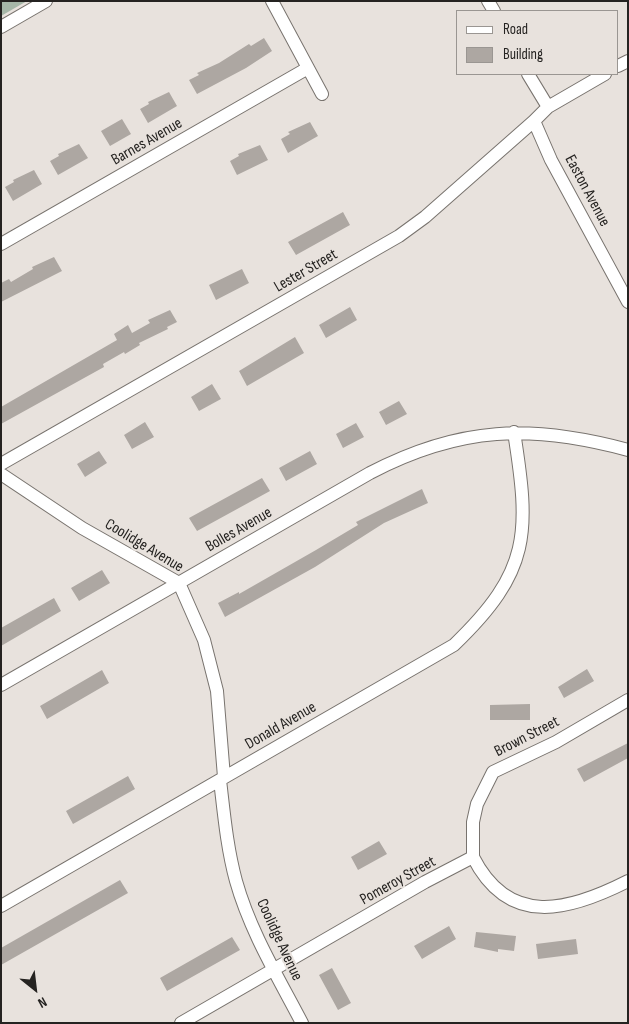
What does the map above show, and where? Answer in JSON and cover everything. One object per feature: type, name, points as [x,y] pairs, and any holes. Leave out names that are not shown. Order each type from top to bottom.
[{"type":"street","points":[[1,27],[46,1]]},
{"type":"street","points":[[272,1],[322,94]]},
{"type":"street","name":"Barnes Avenue","points":[[1,244],[308,68]]},
{"type":"street","points":[[529,75],[548,107]]},
{"type":"street","name":"Lester Street","points":[[1,464],[399,236],[425,217],[548,107],[603,75]]},
{"type":"street","name":"Easton Avenue","points":[[534,121],[551,160],[628,302]]},
{"type":"street","name":"Bolles Avenue","points":[[1,685],[394,460],[453,440],[509,432],[563,435],[628,450]]},
{"type":"street","name":"Donald Avenue","points":[[1,906],[454,645],[480,621],[504,587],[519,554],[523,525],[523,488],[509,432]]},
{"type":"street","name":"Coolidge Avenue","points":[[1,474],[82,528],[179,583],[204,640],[217,690],[228,847],[236,881],[251,923],[302,1023]]},
{"type":"street","name":"Brown Street","points":[[473,858],[473,822],[477,804],[493,772],[556,742],[628,700]]},
{"type":"street","points":[[473,858],[481,873],[496,890],[526,906],[554,908],[570,905],[628,881]]},
{"type":"street","name":"Pomeroy Street","points":[[181,1023],[425,882],[473,858]]},
{"type":"green space","points":[[1,1],[27,1],[1,16]]},
{"type":"building","points":[[264,38],[272,51],[246,68],[197,94],[189,80],[199,75],[197,73],[219,63],[249,44],[251,46]]},
{"type":"building","points":[[169,92],[177,106],[148,123],[140,109],[149,104],[148,102]]},
{"type":"building","points":[[122,119],[131,134],[110,146],[101,131]]},
{"type":"building","points":[[310,122],[318,136],[288,153],[281,139],[290,134],[288,132]]},
{"type":"building","points":[[79,144],[88,158],[58,175],[50,161],[59,156],[58,154]]},
{"type":"building","points":[[260,145],[268,160],[237,175],[230,161],[239,156],[238,154]]},
{"type":"building","points":[[34,170],[42,184],[13,201],[5,187],[14,182],[13,180]]},
{"type":"building","points":[[343,212],[350,225],[296,255],[288,242]]},
{"type":"building","points":[[54,257],[62,271],[1,302],[1,283],[9,279],[11,282],[33,269],[32,267]]},
{"type":"building","points":[[242,269],[249,283],[216,300],[209,285]]},
{"type":"building","points":[[350,307],[357,320],[326,338],[319,325]]},
{"type":"building","points":[[170,310],[177,322],[167,327],[168,329],[139,343],[140,345],[125,354],[124,352],[103,364],[104,367],[1,424],[1,407],[117,340],[114,334],[128,325],[132,333],[150,323],[148,320]]},
{"type":"building","points":[[295,337],[304,353],[247,386],[239,371]]},
{"type":"building","points":[[212,384],[221,399],[199,411],[191,397]]},
{"type":"building","points":[[399,401],[407,414],[386,425],[379,412]]},
{"type":"building","points":[[145,422],[154,437],[132,449],[124,435]]},
{"type":"building","points":[[356,423],[364,437],[343,448],[336,434]]},
{"type":"building","points":[[99,451],[107,463],[85,477],[77,464]]},
{"type":"building","points":[[310,451],[317,464],[286,481],[279,468]]},
{"type":"building","points":[[262,478],[270,491],[197,531],[189,518]]},
{"type":"building","points":[[422,489],[428,503],[384,523],[315,567],[225,617],[218,603],[239,592],[239,594],[316,550],[358,525],[356,522]]},
{"type":"building","points":[[102,570],[110,583],[79,601],[71,588]]},
{"type":"building","points":[[54,598],[61,611],[1,646],[1,628]]},
{"type":"building","points":[[587,669],[594,681],[564,698],[558,687]]},
{"type":"building","points":[[102,670],[109,683],[47,719],[40,706]]},
{"type":"building","points":[[530,704],[530,720],[490,720],[490,705]]},
{"type":"building","points":[[628,743],[628,758],[584,782],[577,769]]},
{"type":"building","points":[[128,776],[135,789],[73,824],[66,811]]},
{"type":"building","points":[[379,841],[387,854],[358,870],[351,857]]},
{"type":"building","points":[[120,880],[128,893],[1,965],[1,948]]},
{"type":"building","points":[[449,926],[456,939],[422,959],[414,946]]},
{"type":"building","points":[[476,932],[516,936],[514,951],[498,949],[498,952],[474,947]]},
{"type":"building","points":[[232,937],[240,950],[167,991],[160,978]]},
{"type":"building","points":[[576,939],[578,954],[538,959],[536,944]]},
{"type":"building","points":[[332,968],[351,1003],[338,1010],[319,975]]}]
